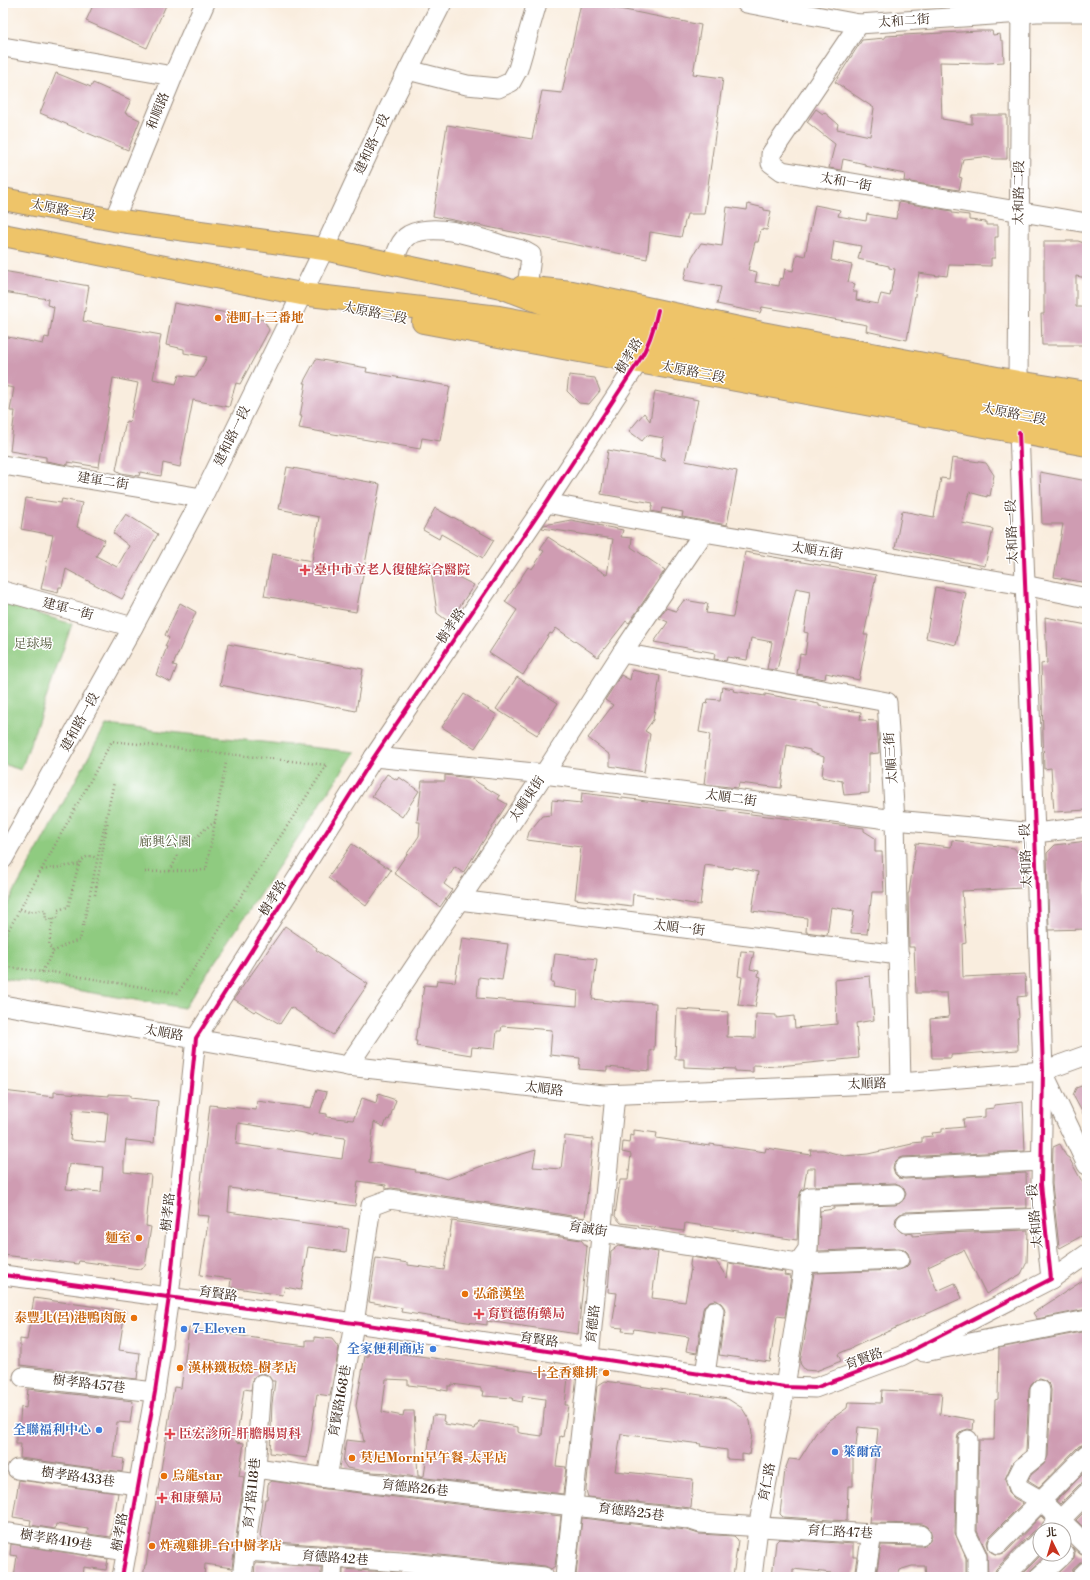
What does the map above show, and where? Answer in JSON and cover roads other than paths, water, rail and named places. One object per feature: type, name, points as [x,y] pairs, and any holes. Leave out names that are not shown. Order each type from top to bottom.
[{"type":"main road","name":"太原路三段","points":[[3,199],[114,220],[324,249],[501,287],[548,305],[650,336],[1019,432],[1087,445]]},
{"type":"main road","name":"太原路三段","points":[[3,235],[301,294],[334,305],[370,313],[650,336],[1087,412]]},
{"type":"main road","name":"太原路三段","points":[[501,287],[527,287],[572,292],[650,336],[1087,428]]},
{"type":"main road","name":"太原路三段","points":[[650,336],[762,333],[1018,382],[1087,393]]},
{"type":"street","name":"和順路","points":[[114,220],[173,76],[205,3]]},
{"type":"street","name":"建和路一段","points":[[3,859],[133,627],[202,498],[324,249],[389,108],[442,3]]},
{"type":"street","points":[[408,70],[467,85],[498,88],[511,82],[518,69],[537,3]]},
{"type":"street","name":"太和二街","points":[[746,3],[860,24],[1021,8],[1087,12]]},
{"type":"street","name":"太和路二段","points":[[1018,382],[1021,8]]},
{"type":"street","name":"太和一街","points":[[860,24],[771,154],[771,163],[782,171],[1087,223]]},
{"type":"street","points":[[3,47],[173,76]]},
{"type":"street","points":[[393,264],[398,248],[407,236],[419,231],[438,230],[462,233],[506,246],[522,249],[531,255],[527,287]]},
{"type":"street","name":"樹孝路","points":[[122,1577],[169,1297],[196,1038],[374,757],[546,503],[650,336]]},
{"type":"street","name":"太和路一段","points":[[1019,432],[1043,1071],[1041,1184],[1051,1279]]},
{"type":"street","name":"建軍二街","points":[[3,465],[202,498]]},
{"type":"street","name":"太順五街","points":[[546,503],[704,532],[1024,585],[1087,598]]},
{"type":"street","name":"太順東街","points":[[348,1066],[704,532]]},
{"type":"street","name":"建軍一街","points":[[3,591],[133,627]]},
{"type":"street","name":"太順三街","points":[[622,653],[887,702],[895,820],[901,1083]]},
{"type":"street","name":"太順二街","points":[[374,757],[544,774],[895,820],[1035,833],[1087,827]]},
{"type":"street","name":"太順一街","points":[[459,900],[899,955]]},
{"type":"street","name":"太順路","points":[[3,1005],[348,1066],[603,1096],[901,1083],[1043,1071],[1087,1055]]},
{"type":"street","name":"太和路一段","points":[[1043,1071],[1087,1164]]},
{"type":"street","name":"育德路","points":[[565,1577],[574,1506],[615,1095]]},
{"type":"street","points":[[904,1168],[1041,1161]]},
{"type":"street","points":[[785,1387],[803,1271],[798,1263],[808,1249],[810,1197],[895,1194]]},
{"type":"street","name":"育誠街","points":[[354,1324],[371,1206],[390,1199],[602,1231],[798,1263],[899,1259]]},
{"type":"street","points":[[906,1223],[1044,1218]]},
{"type":"street","name":"育賢路","points":[[3,1275],[169,1297],[589,1357],[785,1387],[815,1388],[901,1356],[1051,1279],[1087,1254]]},
{"type":"street","points":[[705,1375],[714,1311]]},
{"type":"street","points":[[901,1356],[1087,1320]]},
{"type":"street","name":"育賢路168巷","points":[[326,1478],[354,1324]]},
{"type":"street","name":"樹孝路457巷","points":[[23,1377],[154,1392]]},
{"type":"street","name":"育才路118巷","points":[[242,1577],[256,1468],[262,1384]]},
{"type":"street","name":"育仁路","points":[[752,1577],[758,1528],[785,1387]]},
{"type":"street","points":[[1040,1390],[1038,1456],[1022,1468],[1016,1480],[1019,1488],[1040,1500],[1053,1522]]},
{"type":"street","points":[[968,1440],[966,1533],[977,1556],[977,1577]]},
{"type":"street","points":[[998,1544],[1087,1454]]},
{"type":"street","name":"育德路26巷","points":[[256,1468],[326,1478],[574,1506]]},
{"type":"street","name":"樹孝路433巷","points":[[17,1469],[138,1485]]},
{"type":"street","points":[[1058,1522],[1087,1493]]},
{"type":"street","name":"育德路25巷","points":[[574,1506],[688,1519],[700,1523],[758,1528]]},
{"type":"street","name":"育仁路47巷","points":[[758,1528],[921,1535]]},
{"type":"street","name":"樹孝路419巷","points":[[9,1533],[127,1551]]},
{"type":"street","points":[[1072,1533],[1085,1539],[1072,1548]]},
{"type":"street","points":[[865,1577],[872,1534]]},
{"type":"street","points":[[1004,1577],[1032,1548]]},
{"type":"street","name":"育德路42巷","points":[[246,1551],[334,1558],[405,1570],[544,1577]]},
{"type":"street","points":[[332,1577],[334,1558]]},
{"type":"street","points":[[1039,1577],[1055,1562]]},
{"type":"street","points":[[1081,1577],[1087,1571]]},
{"type":"place","name":"港町十三番地","points":[[218,318]]},
{"type":"place","name":"臺中市立老人復健綜合醫院","points":[[305,570]]},
{"type":"place","name":"麵室","points":[[139,1238]]},
{"type":"place","name":"弘爺漢堡","points":[[465,1294]]},
{"type":"place","name":"育賢德侑藥局","points":[[479,1314]]},
{"type":"place","name":"泰豐北(呂)港鴨肉飯","points":[[134,1318]]},
{"type":"place","name":"7-Eleven","points":[[184,1329]]},
{"type":"place","name":"全家便利商店","points":[[433,1349]]},
{"type":"place","name":"漢林鐵板燒-樹孝店","points":[[180,1368]]},
{"type":"place","name":"十全香雞排","points":[[606,1373]]},
{"type":"place","name":"全聯福利中心","points":[[99,1430]]},
{"type":"place","name":"臣宏診所-肝膽腸胃科","points":[[170,1434]]},
{"type":"place","name":"萊爾富","points":[[835,1452]]},
{"type":"place","name":"莫尼Morni早午餐-太平店","points":[[352,1458]]},
{"type":"place","name":"烏龍star","points":[[164,1476]]},
{"type":"place","name":"和康藥局","points":[[162,1498]]},
{"type":"place","name":"炸魂雞排-台中樹孝店","points":[[152,1546]]},
{"type":"park label","name":"足球場","points":[[33,644]]},
{"type":"park label","name":"廊興公園","points":[[165,842]]}]
